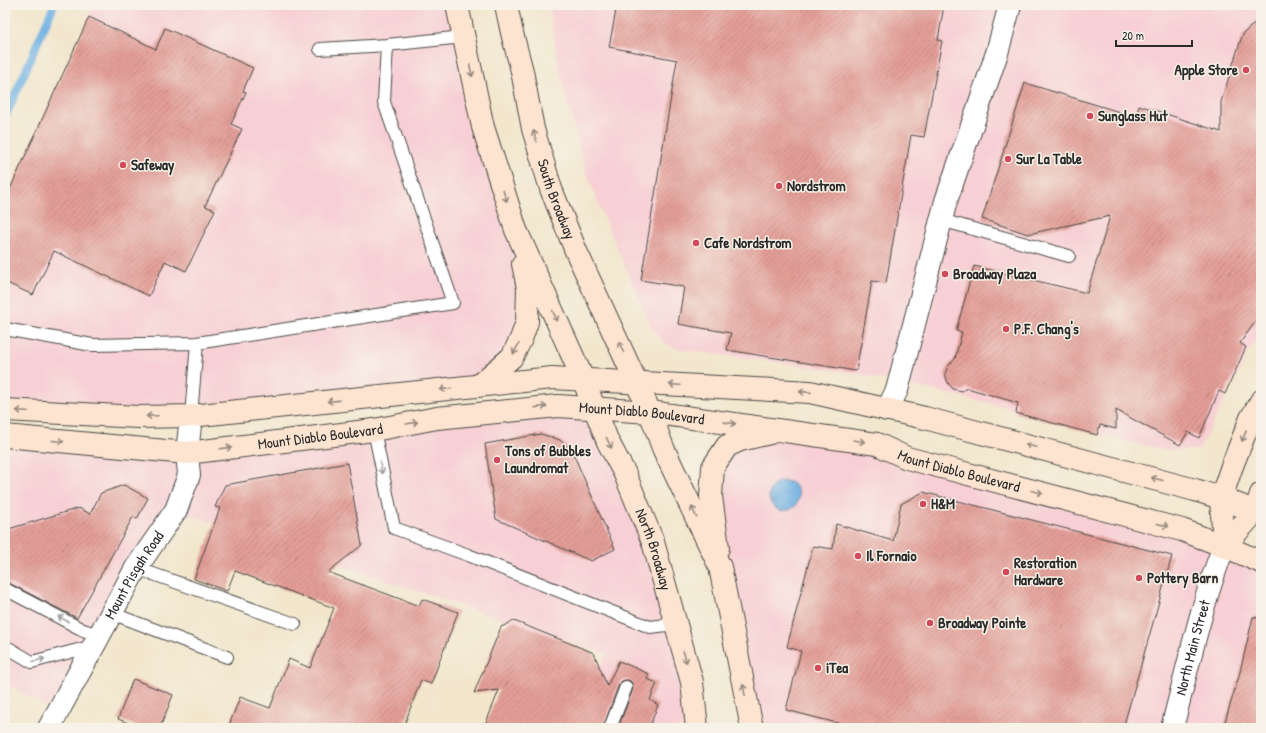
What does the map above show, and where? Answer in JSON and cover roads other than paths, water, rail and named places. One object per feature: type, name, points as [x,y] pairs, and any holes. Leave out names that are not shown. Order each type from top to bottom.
[{"type":"main road","points":[[457,5],[483,127],[516,230],[528,288],[527,322],[512,357],[478,386]]},
{"type":"main road","name":"South Broadway","points":[[506,5],[522,71],[533,128],[551,189],[576,251],[636,383]]},
{"type":"main road","points":[[516,230],[583,379]]},
{"type":"main road","name":"Mount Diablo Boulevard","points":[[5,410],[139,417],[191,416],[552,378],[810,392],[925,418],[1221,498],[1259,506]]},
{"type":"main road","name":"North Broadway","points":[[583,379],[608,442],[625,474],[652,542],[692,682],[698,728]]},
{"type":"main road","points":[[636,383],[650,412],[663,448],[720,567]]},
{"type":"main road","points":[[1224,546],[1221,498],[1251,418],[1261,401]]},
{"type":"main road","name":"Mount Diablo Boulevard","points":[[5,436],[187,453],[374,430],[437,418],[558,406],[594,407],[650,412],[877,444],[907,458],[1182,530],[1261,562]]},
{"type":"main road","points":[[752,728],[720,567],[711,496],[713,467],[727,446],[740,440],[785,430]]},
{"type":"main road","points":[[1224,546],[1259,506]]},
{"type":"street","points":[[888,410],[897,390],[941,220],[997,53],[1010,5]]},
{"type":"street","name":"Mount Pisgah Road","points":[[49,728],[136,568],[176,510],[189,475],[187,453],[191,416]]},
{"type":"street","name":"North Main Street","points":[[1172,728],[1201,614],[1213,574],[1224,546]]},
{"type":"lane","points":[[320,49],[463,38]]},
{"type":"lane","points":[[5,329],[92,345],[197,343],[453,303],[384,102],[387,45]]},
{"type":"lane","points":[[941,220],[1069,256]]},
{"type":"lane","points":[[191,416],[197,343]]},
{"type":"lane","points":[[374,430],[394,528],[468,555],[650,627],[675,624]]},
{"type":"lane","points":[[136,568],[295,624]]},
{"type":"lane","points":[[5,589],[83,630],[96,641]]},
{"type":"lane","points":[[111,613],[227,657]]},
{"type":"lane","points":[[5,646],[32,662],[96,641]]},
{"type":"lane","points":[[610,728],[626,687]]},
{"type":"water","points":[[784,481],[795,485],[799,496],[795,507],[784,511],[773,507],[769,496],[773,485]]},
{"type":"waterway","points":[[5,118],[54,5]]},
{"type":"place","name":"Apple Store","points":[[1246,70]]},
{"type":"place","name":"Sunglass Hut","points":[[1090,116]]},
{"type":"place","name":"Sur La Table","points":[[1008,159]]},
{"type":"place","name":"Safeway","points":[[123,165]]},
{"type":"place","name":"Nordstrom","points":[[779,186]]},
{"type":"place","name":"Cafe Nordstrom","points":[[696,243]]},
{"type":"place","name":"Broadway Plaza","points":[[945,274]]},
{"type":"place","name":"P.F. Chang's","points":[[1006,329]]},
{"type":"place","name":"Tons of Bubbles Laundromat","points":[[497,460]]},
{"type":"place","name":"H&M","points":[[923,504]]},
{"type":"place","name":"Il Fornaio","points":[[858,556]]},
{"type":"place","name":"Restoration Hardware","points":[[1006,572]]},
{"type":"place","name":"Pottery Barn","points":[[1139,578]]},
{"type":"place","name":"Broadway Pointe","points":[[930,623]]},
{"type":"place","name":"iTea","points":[[818,668]]}]
